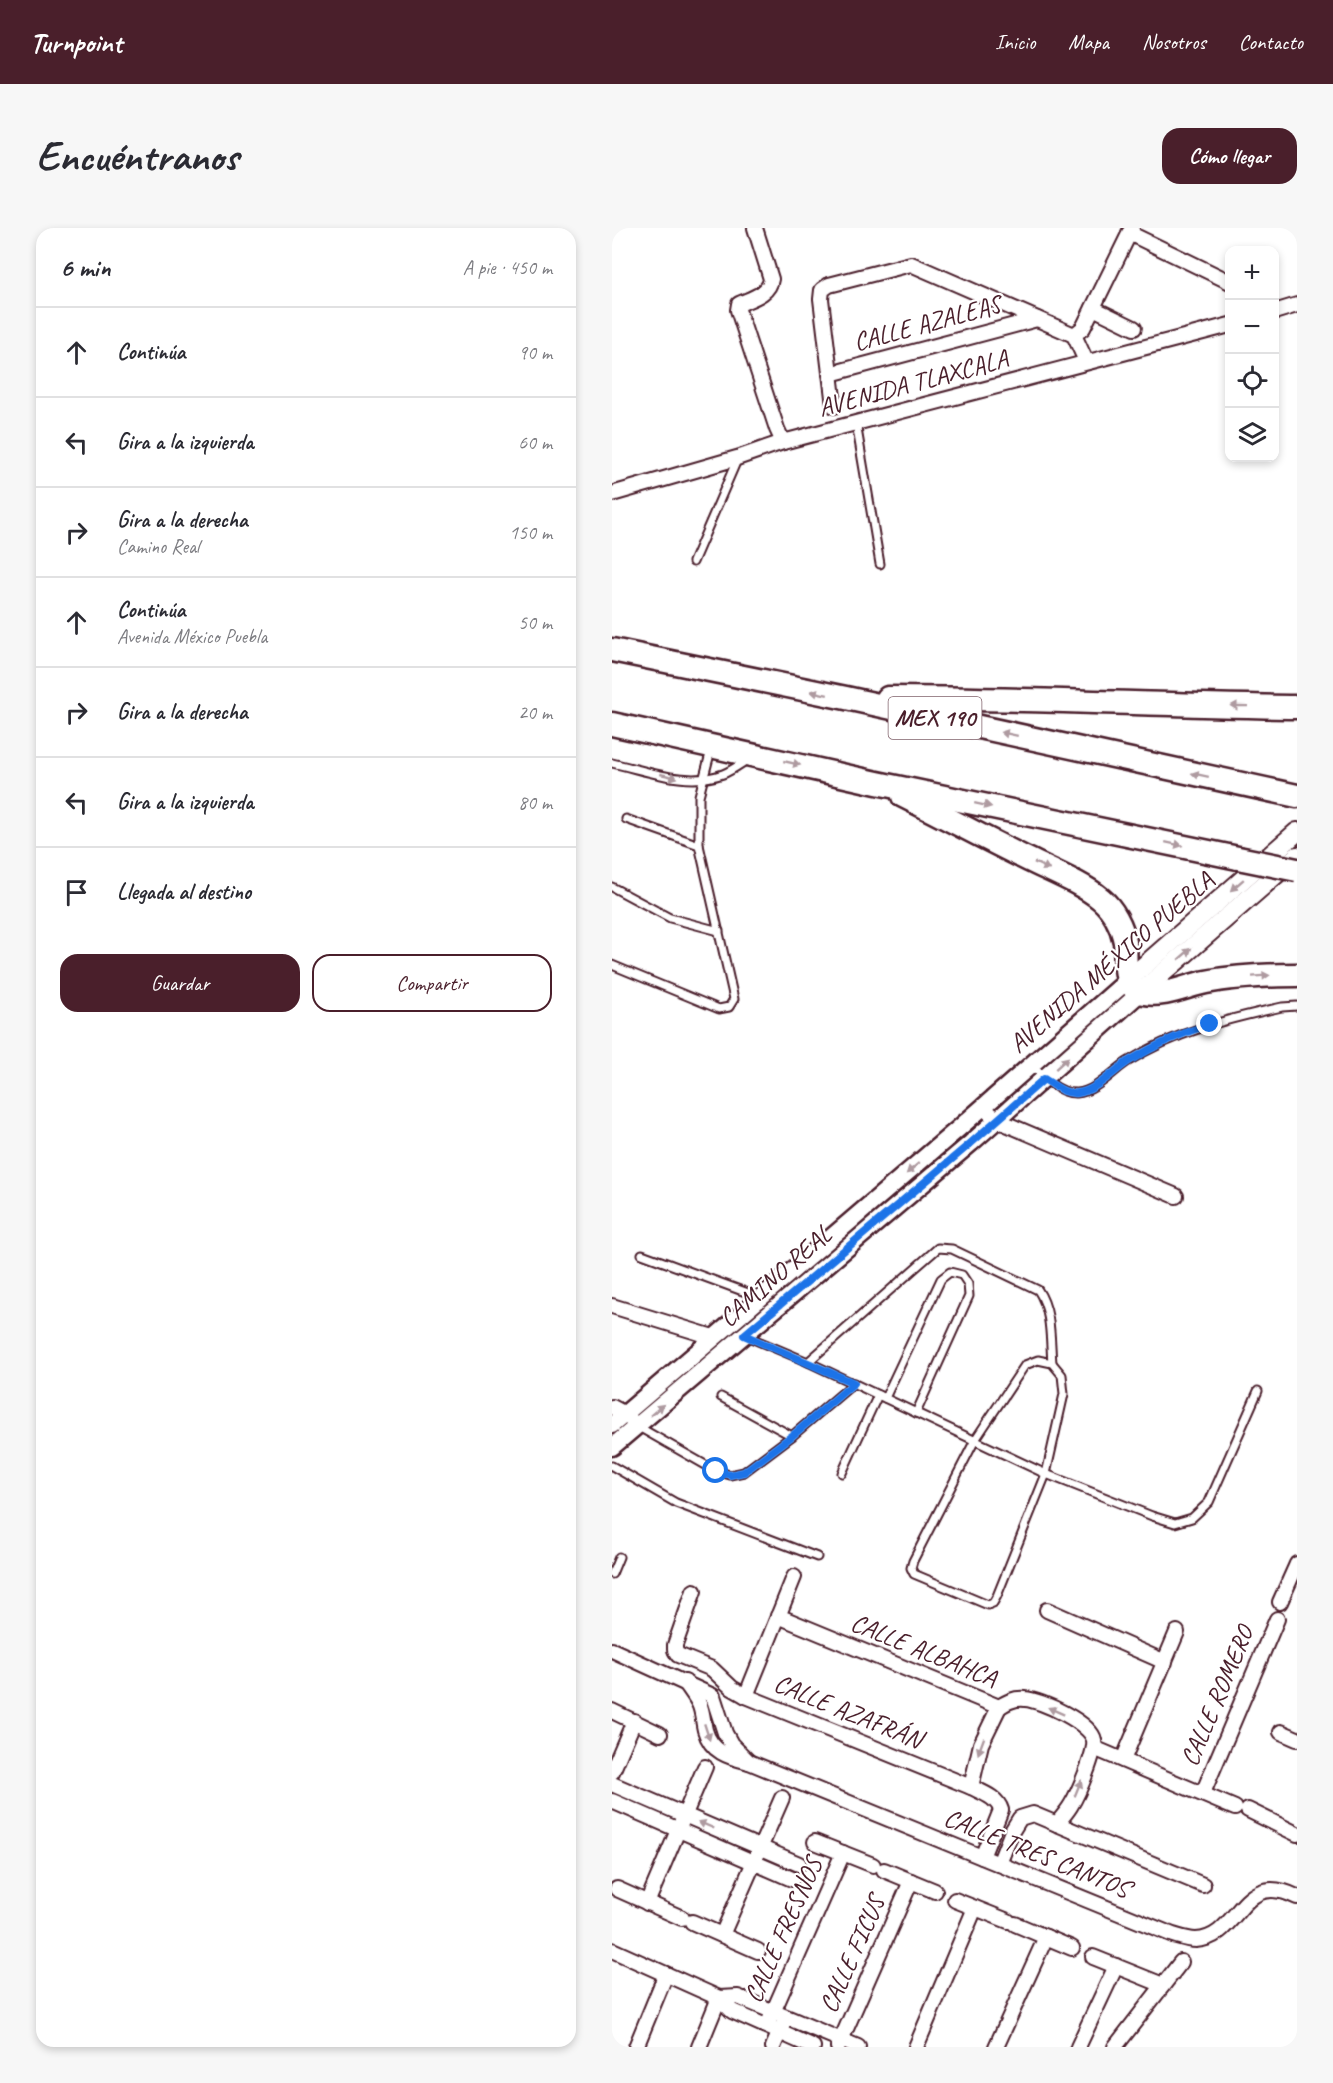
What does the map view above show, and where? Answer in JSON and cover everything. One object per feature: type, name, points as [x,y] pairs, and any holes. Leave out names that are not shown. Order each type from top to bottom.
[{"type":"highway","name":"MEX 190","points":[[612,650],[846,698],[1297,796]]},
{"type":"highway","points":[[846,698],[994,698],[1161,705],[1297,706]]},
{"type":"highway","points":[[617,729],[650,732],[878,783],[1297,870]]},
{"type":"highway","points":[[878,783],[1100,898],[1112,911],[1119,926],[1125,943],[1124,964],[1135,986],[1160,994],[1207,982],[1258,976],[1297,975]]},
{"type":"main road","name":"AVENIDA MÉXICO PUEBLA","points":[[1135,986],[1297,832]]},
{"type":"main road","name":"AVENIDA MÉXICO PUEBLA","points":[[1135,986],[1297,856]]},
{"type":"street","points":[[755,228],[771,279],[770,286],[765,291],[739,304],[738,310],[783,442]]},
{"type":"street","points":[[1074,335],[1083,328],[1131,230],[1225,279]]},
{"type":"street","points":[[834,406],[821,299],[822,290],[829,285],[911,264],[1074,335],[1086,361]]},
{"type":"street","points":[[1279,311],[1297,305]]},
{"type":"street","points":[[1093,308],[1134,328]]},
{"type":"street","name":"CALLE AZALEAS","points":[[830,374],[1037,320]]},
{"type":"street","name":"AVENIDA TLAXCALA","points":[[612,494],[737,458],[783,442],[1225,326]]},
{"type":"street","name":"AVENIDA MÉXICO PUEBLA","points":[[958,1129],[1032,1065],[1135,986]]},
{"type":"street","name":"AVENIDA MÉXICO PUEBLA","points":[[971,1143],[1044,1079],[1135,986]]},
{"type":"street","points":[[983,1107],[997,1120],[1176,1196]]},
{"type":"street","name":"CAMINO REAL","points":[[616,1415],[761,1298],[958,1129]]},
{"type":"street","name":"CAMINO REAL","points":[[612,1447],[971,1143]]},
{"type":"street","points":[[612,1306],[713,1337]]},
{"type":"street","points":[[616,1415],[637,1426]]},
{"type":"street","points":[[1280,1602],[1297,1564]]},
{"type":"street","points":[[746,1696],[794,1577]]},
{"type":"street","name":"CALLE AZAFRÁN","points":[[694,1591],[675,1645],[678,1654],[712,1670],[732,1688],[746,1696],[993,1798],[999,1803],[1001,1810],[995,1825]]},
{"type":"street","points":[[1047,1610],[1164,1662]]},
{"type":"street","name":"CALLE ALBAHCA","points":[[778,1616],[999,1707],[1009,1700],[1022,1698],[1032,1700],[1077,1720],[1089,1729],[1094,1738],[1094,1748]]},
{"type":"street","name":"CALLE ROMERO","points":[[1203,1793],[1276,1618]]},
{"type":"street","points":[[1123,1760],[1177,1632]]},
{"type":"street","name":"CALLE TRES CANTOS","points":[[612,1650],[713,1696],[725,1733],[731,1744],[748,1762],[1173,1935],[1194,1940],[1207,1938],[1219,1931],[1256,1893],[1267,1889],[1282,1889],[1297,1897]]},
{"type":"street","points":[[971,1787],[981,1744],[999,1707]]},
{"type":"street","points":[[612,1711],[660,1734]]},
{"type":"street","points":[[612,1772],[634,1721]]},
{"type":"street","points":[[1281,1732],[1297,1739]]},
{"type":"street","points":[[1057,1824],[1071,1804],[1094,1748],[1297,1834]]},
{"type":"street","points":[[647,1903],[705,1767]]},
{"type":"street","points":[[612,1784],[799,1864]]},
{"type":"street","points":[[722,1935],[782,1798]]},
{"type":"street","points":[[612,1801],[792,1879]]},
{"type":"street","points":[[999,1864],[1012,1831],[1020,1818],[1033,1814],[1203,1885]]},
{"type":"street","points":[[982,1857],[995,1825],[1012,1831]]},
{"type":"street","points":[[815,1842],[935,1891]]},
{"type":"street","name":"CALLE FRESNOS","points":[[773,2047],[773,2029],[843,1853]]},
{"type":"street","name":"CALLE FICUS","points":[[848,2045],[911,1881]]},
{"type":"street","points":[[617,1889],[758,1951]]},
{"type":"street","points":[[955,1900],[1072,1948]]},
{"type":"street","points":[[916,2047],[975,1908]]},
{"type":"street","points":[[996,2047],[1046,1937]]},
{"type":"street","points":[[612,1950],[719,1998],[732,2011],[813,2047]]},
{"type":"street","points":[[1093,1957],[1163,1985]]},
{"type":"street","points":[[1115,2047],[1181,1962]]},
{"type":"street","points":[[1078,2047],[1116,1966]]},
{"type":"street","points":[[636,2047],[666,1974]]},
{"type":"street","points":[[719,1998],[738,1998],[848,2045]]},
{"type":"street","points":[[699,2047],[719,1998]]},
{"type":"lane","points":[[856,423],[880,564]]},
{"type":"lane","points":[[693,562],[737,458]]},
{"type":"lane","points":[[612,965],[719,1009],[729,1007],[734,999],[699,845],[699,796],[712,746]]},
{"type":"lane","points":[[612,763],[685,780],[724,774],[756,755]]},
{"type":"lane","points":[[626,819],[699,845]]},
{"type":"lane","points":[[612,887],[670,918],[718,931]]},
{"type":"lane","points":[[1032,1065],[1044,1079],[1066,1093],[1078,1094],[1089,1090],[1128,1061],[1191,1030],[1271,1009],[1297,1006]]},
{"type":"lane","points":[[808,1362],[938,1248],[952,1249],[1038,1290],[1047,1309],[1052,1363],[1062,1375],[1064,1394],[1046,1473],[993,1603],[988,1605],[914,1574],[911,1568],[975,1440],[1025,1365],[1038,1360],[1052,1363]]},
{"type":"lane","points":[[642,1254],[761,1298]]},
{"type":"lane","points":[[842,1473],[941,1279],[950,1272],[962,1275],[968,1284],[969,1296],[916,1413]]},
{"type":"lane","points":[[744,1335],[854,1383],[1046,1473],[1175,1523],[1192,1518],[1209,1502],[1258,1391]]},
{"type":"lane","points":[[637,1426],[716,1471],[730,1475],[744,1472],[792,1436],[854,1383]]},
{"type":"lane","points":[[721,1397],[792,1436]]},
{"type":"lane","points":[[612,1466],[676,1503],[817,1557]]},
{"type":"lane","points":[[612,1574],[619,1557]]},
{"type":"route","points":[[716,1471],[730,1475],[744,1472],[792,1436],[854,1383],[744,1335],[1044,1079],[1066,1093],[1078,1094],[1089,1090],[1128,1061],[1191,1030],[1210,1024]]}]
